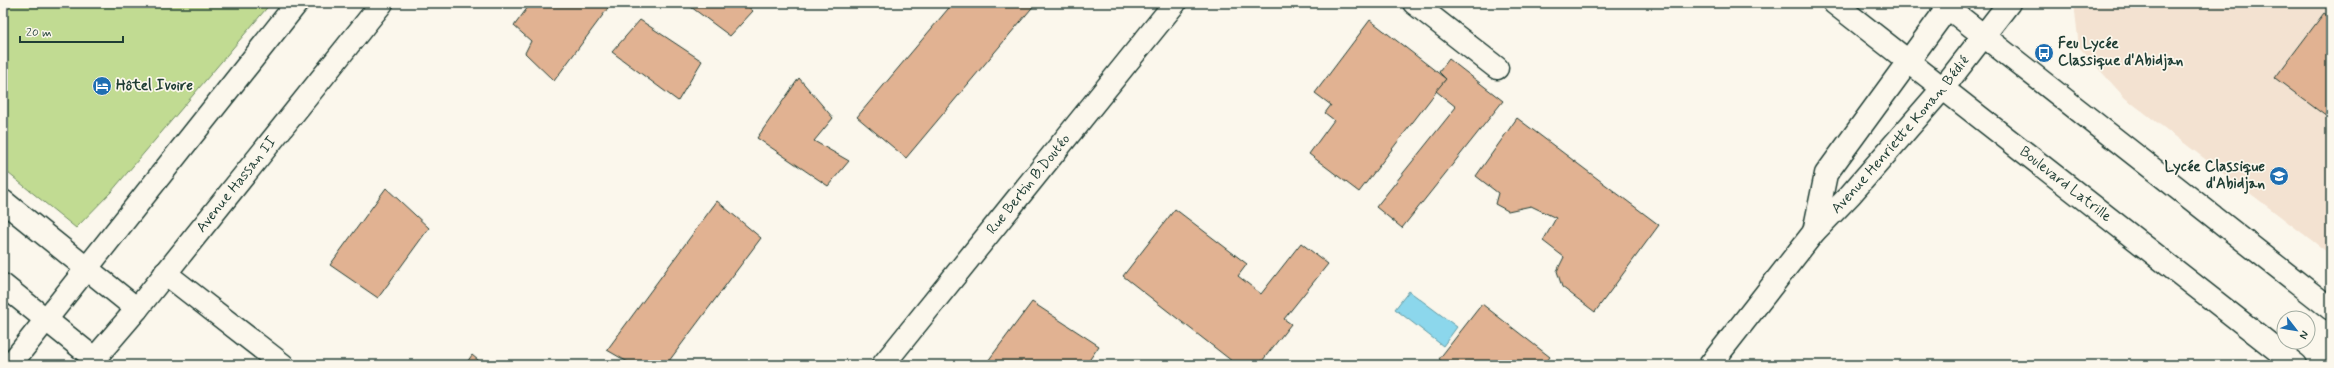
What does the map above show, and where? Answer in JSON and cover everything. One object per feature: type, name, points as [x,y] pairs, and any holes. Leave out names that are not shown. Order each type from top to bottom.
[{"type":"street","points":[[10,365],[297,3]]},
{"type":"street","name":"Avenue Hassan II","points":[[92,362],[137,309],[382,3]]},
{"type":"street","name":"Rue Bertin B.Doutéo","points":[[882,365],[1175,3]]},
{"type":"street","points":[[1414,3],[1497,68]]},
{"type":"street","name":"Boulevard Latrille","points":[[1834,3],[2296,365]]},
{"type":"street","name":"Avenue Henriette Konan Bédié","points":[[1710,365],[1814,232],[1850,194],[1942,88],[2009,3]]},
{"type":"street","points":[[1947,4],[1984,36],[2331,309]]},
{"type":"street","name":"Avenue Henriette Konan Bédié","points":[[1814,232],[1826,174],[1947,4]]},
{"type":"street","points":[[3,202],[137,309]]},
{"type":"street","points":[[165,273],[283,365]]},
{"type":"street","points":[[3,284],[46,319],[92,362]]},
{"type":"shaded area","name":"Lycée Classique d'Abidjan","points":[[2074,3],[2331,3],[2331,255],[2125,98],[2079,47]]},
{"type":"green space","name":"Hôtel Ivoire","points":[[3,3],[271,3],[111,192],[76,228],[3,169]]},
{"type":"water","points":[[1409,291],[1457,327],[1443,346],[1395,309]]},
{"type":"building","points":[[531,3],[611,4],[554,81],[525,53],[531,41],[514,26]]},
{"type":"building","points":[[694,3],[744,3],[753,11],[730,36],[691,7]]},
{"type":"building","points":[[953,3],[1036,3],[906,158],[857,117]]},
{"type":"building","points":[[2324,13],[2331,18],[2331,120],[2275,78]]},
{"type":"building","points":[[640,20],[702,61],[678,101],[612,52]]},
{"type":"building","points":[[1370,20],[1446,79],[1359,192],[1309,154],[1334,120],[1325,113],[1331,105],[1315,93]]},
{"type":"building","points":[[1449,59],[1503,101],[1402,228],[1376,207],[1456,107],[1436,91],[1446,79],[1439,72]]},
{"type":"building","points":[[799,78],[833,118],[814,141],[849,161],[828,186],[757,138]]},
{"type":"building","points":[[1517,118],[1659,225],[1595,312],[1562,287],[1557,271],[1564,257],[1543,241],[1556,218],[1531,206],[1508,211],[1495,204],[1498,193],[1476,176]]},
{"type":"building","points":[[386,188],[429,228],[378,298],[330,265]]},
{"type":"building","points":[[717,201],[761,238],[666,365],[633,365],[607,350]]},
{"type":"building","points":[[1175,209],[1247,264],[1238,276],[1261,294],[1301,243],[1328,264],[1284,319],[1291,324],[1259,365],[1237,365],[1123,276]]},
{"type":"building","points":[[1032,302],[1099,346],[1086,365],[985,365]]},
{"type":"building","points":[[1482,304],[1550,357],[1544,365],[1447,365],[1439,359]]},
{"type":"building","points":[[472,355],[484,365],[465,365]]},
{"type":"place","name":"Feu Lycée Classique d'Abidjan","points":[[2044,53]]},
{"type":"place","name":"Hôtel Ivoire","points":[[102,86]]},
{"type":"place","name":"Lycée Classique d'Abidjan","points":[[2279,176]]}]
